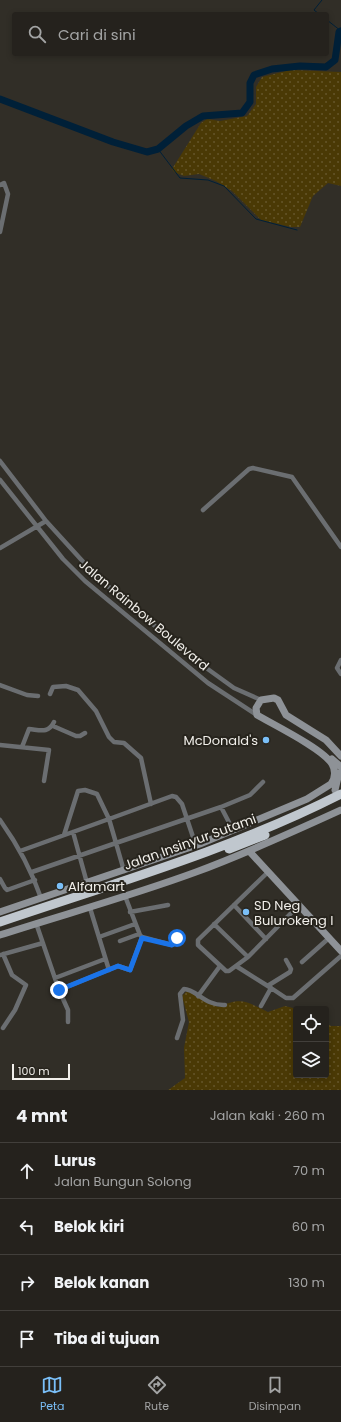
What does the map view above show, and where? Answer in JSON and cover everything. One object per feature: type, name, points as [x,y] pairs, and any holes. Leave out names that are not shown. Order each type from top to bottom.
[{"type":"highway","name":"Jalan Insinyur Sutami","points":[[0,922],[298,814],[339,788]]},
{"type":"highway","name":"Jalan Insinyur Sutami","points":[[0,927],[192,863],[298,821],[341,800]]},
{"type":"street","points":[[0,185],[4,183],[8,194],[0,232]]},
{"type":"street","name":"Jalan Rainbow Boulevard","points":[[0,461],[46,521],[97,577],[198,662],[234,688],[261,700]]},
{"type":"street","points":[[203,510],[249,469],[253,468],[292,477],[341,547]]},
{"type":"street","name":"Jalan Rainbow Boulevard","points":[[0,480],[63,559],[85,581],[208,683],[257,715]]},
{"type":"street","points":[[0,548],[46,521]]},
{"type":"street","points":[[341,660],[337,668],[341,674]]},
{"type":"street","points":[[0,685],[28,695],[38,696]]},
{"type":"street","points":[[50,694],[53,687],[59,685],[75,688],[82,694],[97,714],[108,738],[114,742],[124,743],[141,758],[151,804]]},
{"type":"street","points":[[0,912],[124,871],[197,850],[233,830],[307,799],[331,784],[335,772],[332,764],[316,750],[257,715],[256,708],[261,700],[274,698],[278,700],[286,715],[323,737],[341,756]]},
{"type":"street","points":[[22,747],[29,729],[46,731],[54,724],[76,736],[80,736],[85,733]]},
{"type":"street","points":[[0,745],[50,751],[44,781]]},
{"type":"street","points":[[316,750],[323,752],[339,765],[339,788]]},
{"type":"street","points":[[32,872],[221,807],[250,795],[263,782]]},
{"type":"street","points":[[64,835],[76,795],[80,790],[97,794],[109,819],[124,871]]},
{"type":"street","points":[[20,851],[172,796],[176,797],[182,804],[197,850]]},
{"type":"street","points":[[221,807],[233,830]]},
{"type":"street","points":[[0,935],[90,908],[197,872],[341,810]]},
{"type":"street","points":[[0,820],[32,872],[41,898]]},
{"type":"street","points":[[73,832],[87,883]]},
{"type":"street","points":[[248,851],[341,951]]},
{"type":"street","points":[[268,873],[214,924],[198,940],[197,943],[228,972],[248,957],[298,906]]},
{"type":"street","points":[[0,879],[7,890],[35,880]]},
{"type":"street","points":[[59,990],[118,966],[128,970],[131,969],[140,936],[134,924],[125,896]]},
{"type":"street","points":[[130,912],[168,905]]},
{"type":"street","points":[[234,906],[266,939]]},
{"type":"street","points":[[90,908],[109,970]]},
{"type":"street","points":[[36,924],[59,990],[68,1010],[68,1022]]},
{"type":"street","points":[[99,937],[134,924]]},
{"type":"street","points":[[214,924],[248,957]]},
{"type":"street","points":[[120,941],[140,936],[172,945],[175,943],[177,938]]},
{"type":"street","points":[[302,962],[329,938]]},
{"type":"street","points":[[3,1028],[15,1010],[26,984],[12,974],[1,955],[43,943]]},
{"type":"street","points":[[236,966],[254,978],[270,986],[286,998],[292,998],[341,956]]},
{"type":"street","points":[[55,978],[105,959]]},
{"type":"street","points":[[261,1006],[270,986],[290,972],[291,969],[286,960]]},
{"type":"street","points":[[198,996],[220,966]]},
{"type":"street","points":[[177,1038],[183,1020],[180,993],[187,989],[214,1005],[226,1005]]},
{"type":"shaded area","points":[[290,70],[341,72],[341,186],[328,183],[313,196],[300,227],[291,227],[261,220],[232,191],[216,181],[199,174],[184,176],[174,172],[172,169],[201,123],[207,119],[220,121],[247,116],[256,104],[256,87],[262,77]]},
{"type":"shaded area","points":[[188,990],[218,1007],[238,1001],[248,1003],[268,1012],[285,1006],[293,1008],[293,1078],[329,1078],[329,1025],[341,1026],[341,1090],[168,1090],[185,1078],[184,1048],[189,1022],[182,996]]},
{"type":"waterway","points":[[316,12],[314,10],[322,0]]},
{"type":"waterway","points":[[329,22],[341,31]]},
{"type":"waterway","points":[[0,99],[113,142],[147,152],[158,149],[186,126],[203,116],[242,113],[250,102],[250,83],[254,75],[272,69],[300,66],[326,67],[335,60],[339,32],[341,31]]},
{"type":"waterway","points":[[158,149],[180,178],[208,180],[224,186],[256,219],[297,230]]},
{"type":"place","name":"McDonald's","points":[[266,740]]},
{"type":"place","name":"Alfamart","points":[[60,886]]},
{"type":"place","name":"SD Neg Bulurokeng I","points":[[246,912]]},
{"type":"route","points":[[59,990],[118,966],[126,970],[130,970],[142,938],[173,945],[177,938]]}]
